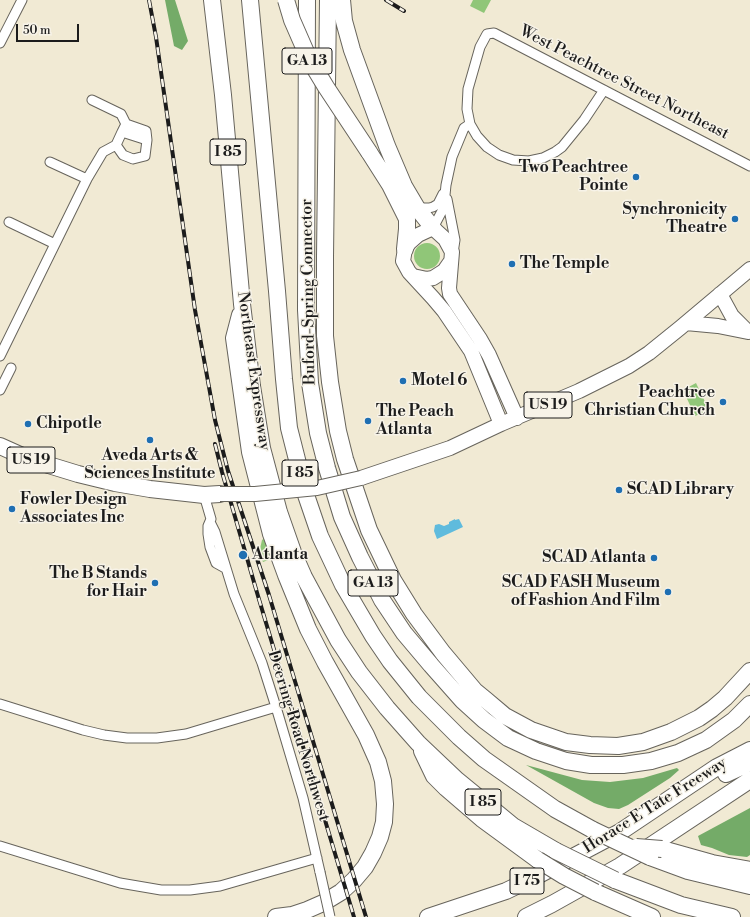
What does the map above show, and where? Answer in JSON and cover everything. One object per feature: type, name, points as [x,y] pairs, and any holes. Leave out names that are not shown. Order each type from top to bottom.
[{"type":"highway","name":"Northeast Expressway","points":[[212,0],[223,95],[242,304],[252,386],[262,448],[279,512],[293,552],[304,577],[338,640],[359,672],[387,708],[418,743],[457,780],[513,826],[556,851],[615,880],[681,905],[732,917]]},
{"type":"highway","name":"Northeast Expressway","points":[[250,0],[289,428],[306,495],[320,536],[343,585],[372,636],[392,665],[419,698],[484,759],[555,809],[593,830],[630,847],[656,853]]},
{"type":"highway","points":[[286,0],[292,20],[309,59],[390,185],[407,219],[405,249]]},
{"type":"highway","name":"Buford-Spring Connector","points":[[307,0],[306,310],[310,383],[318,433],[342,517],[382,600],[404,633],[431,665],[462,700],[484,720],[508,738],[536,751],[566,761],[591,765],[623,765],[651,761],[678,753],[706,740],[734,720],[750,704]]},
{"type":"highway","name":"Buford-Spring Connector","points":[[328,0],[325,336],[330,382],[338,431],[345,459],[369,530],[393,580],[414,614],[443,653],[475,691],[506,716],[531,730],[566,742],[618,746],[643,742],[671,732],[699,718],[712,709],[734,689],[750,671]]},
{"type":"highway","points":[[342,0],[344,21],[352,50],[363,83],[404,186],[417,208],[433,228]]},
{"type":"highway","points":[[242,304],[234,338],[250,452],[269,526],[286,575],[308,629],[366,736],[378,762],[383,781],[385,804],[384,822],[380,837],[365,867],[354,880],[341,892],[323,904],[292,915],[276,917]]},
{"type":"highway","name":"US 19","points":[[0,446],[29,459],[78,474],[115,483],[143,488],[204,495],[220,494]]},
{"type":"highway","points":[[418,743],[434,776],[482,819],[538,860],[564,876],[595,892],[652,917]]},
{"type":"highway","name":"Horace E Tate Freeway","points":[[428,917],[506,891],[533,878],[620,832],[717,767],[750,750]]},
{"type":"highway","points":[[620,832],[713,781],[750,763]]},
{"type":"highway","points":[[526,917],[620,866],[750,780]]},
{"type":"highway","points":[[699,813],[750,784]]},
{"type":"highway","points":[[656,853],[750,870]]},
{"type":"highway","points":[[656,853],[688,871],[750,886]]},
{"type":"main road","points":[[501,424],[471,351],[444,311],[413,276],[403,261],[405,249],[413,238],[433,228],[449,245],[452,258],[449,288],[450,294],[489,355],[517,418]]},
{"type":"main road","points":[[413,276],[427,279],[433,278],[444,271],[452,258]]},
{"type":"main road","name":"US 19","points":[[220,494],[255,494],[317,488],[362,478],[450,448],[501,424],[579,391],[629,366],[654,349],[750,269]]},
{"type":"main road","points":[[720,294],[732,316],[749,333]]},
{"type":"main road","points":[[686,323],[718,326],[749,333]]},
{"type":"street","points":[[0,43],[22,0]]},
{"type":"street","name":"West Peachtree Street Northeast","points":[[470,124],[467,109],[467,94],[484,37],[490,33],[494,33],[750,166]]},
{"type":"street","points":[[433,228],[442,211],[452,157],[464,128],[470,124],[477,136],[487,147],[500,155],[513,160],[529,161],[543,158],[555,152],[568,140],[604,90]]},
{"type":"street","points":[[0,356],[87,179],[103,152],[116,145],[124,128],[121,114],[92,100]]},
{"type":"street","points":[[116,145],[123,155],[133,159],[144,156],[147,140],[124,128]]},
{"type":"street","points":[[50,162],[87,179]]},
{"type":"street","points":[[417,208],[429,208],[438,204],[446,185]]},
{"type":"street","points":[[446,185],[455,240],[452,258]]},
{"type":"street","points":[[8,222],[55,244]]},
{"type":"street","points":[[0,390],[11,368]]},
{"type":"street","name":"Deering Road Northwest","points":[[204,495],[211,519],[208,534],[210,547],[216,563],[225,568],[262,663],[303,798],[330,917]]},
{"type":"street","points":[[0,704],[83,730],[104,735],[134,738],[156,738],[186,734],[276,707]]},
{"type":"street","points":[[0,846],[120,883],[160,890],[190,890],[220,886],[317,858]]},
{"type":"green space","points":[[165,0],[175,0],[188,41],[182,50],[174,46]]},
{"type":"green space","points":[[473,0],[491,0],[484,13],[470,6]]},
{"type":"green space","points":[[427,243],[437,246],[440,256],[437,266],[427,269],[417,266],[414,256],[417,246]]},
{"type":"green space","name":"Peachtree Christian Church","points":[[696,383],[709,410],[695,416],[683,390]]},
{"type":"green space","points":[[268,536],[276,557],[263,562],[259,553],[262,540]]},
{"type":"green space","points":[[526,765],[582,780],[610,782],[643,778],[677,768],[679,770],[670,778],[628,805],[619,809],[608,808],[594,803]]},
{"type":"green space","points":[[750,808],[750,855],[747,857],[729,855],[701,845],[698,836]]},
{"type":"water","points":[[455,519],[459,519],[463,527],[437,539],[434,531],[435,525],[439,524],[444,526]]},
{"type":"railway","points":[[149,0],[156,37],[195,310],[215,420],[228,471],[269,595],[366,917]]},
{"type":"railway","points":[[386,0],[404,11]]},
{"type":"railway","points":[[215,444],[258,596],[354,917]]},
{"type":"place","name":"Two Peachtree Pointe","points":[[636,177]]},
{"type":"place","name":"Synchronicity Theatre","points":[[735,219]]},
{"type":"place","name":"The Temple","points":[[512,264]]},
{"type":"place","name":"Motel 6","points":[[403,381]]},
{"type":"place","name":"Peachtree Christian Church","points":[[723,402]]},
{"type":"place","name":"The Peach Atlanta","points":[[368,421]]},
{"type":"place","name":"Chipotle","points":[[28,424]]},
{"type":"place","name":"Aveda Arts & Sciences Institute","points":[[150,440]]},
{"type":"place","name":"SCAD Library","points":[[619,490]]},
{"type":"place","name":"Fowler Design Associates Inc","points":[[12,509]]},
{"type":"place","name":"Atlanta","points":[[243,555]]},
{"type":"place","name":"SCAD Atlanta","points":[[654,558]]},
{"type":"place","name":"The B Stands for Hair","points":[[155,583]]},
{"type":"place","name":"SCAD FASH Museum of Fashion And Film","points":[[668,592]]}]
